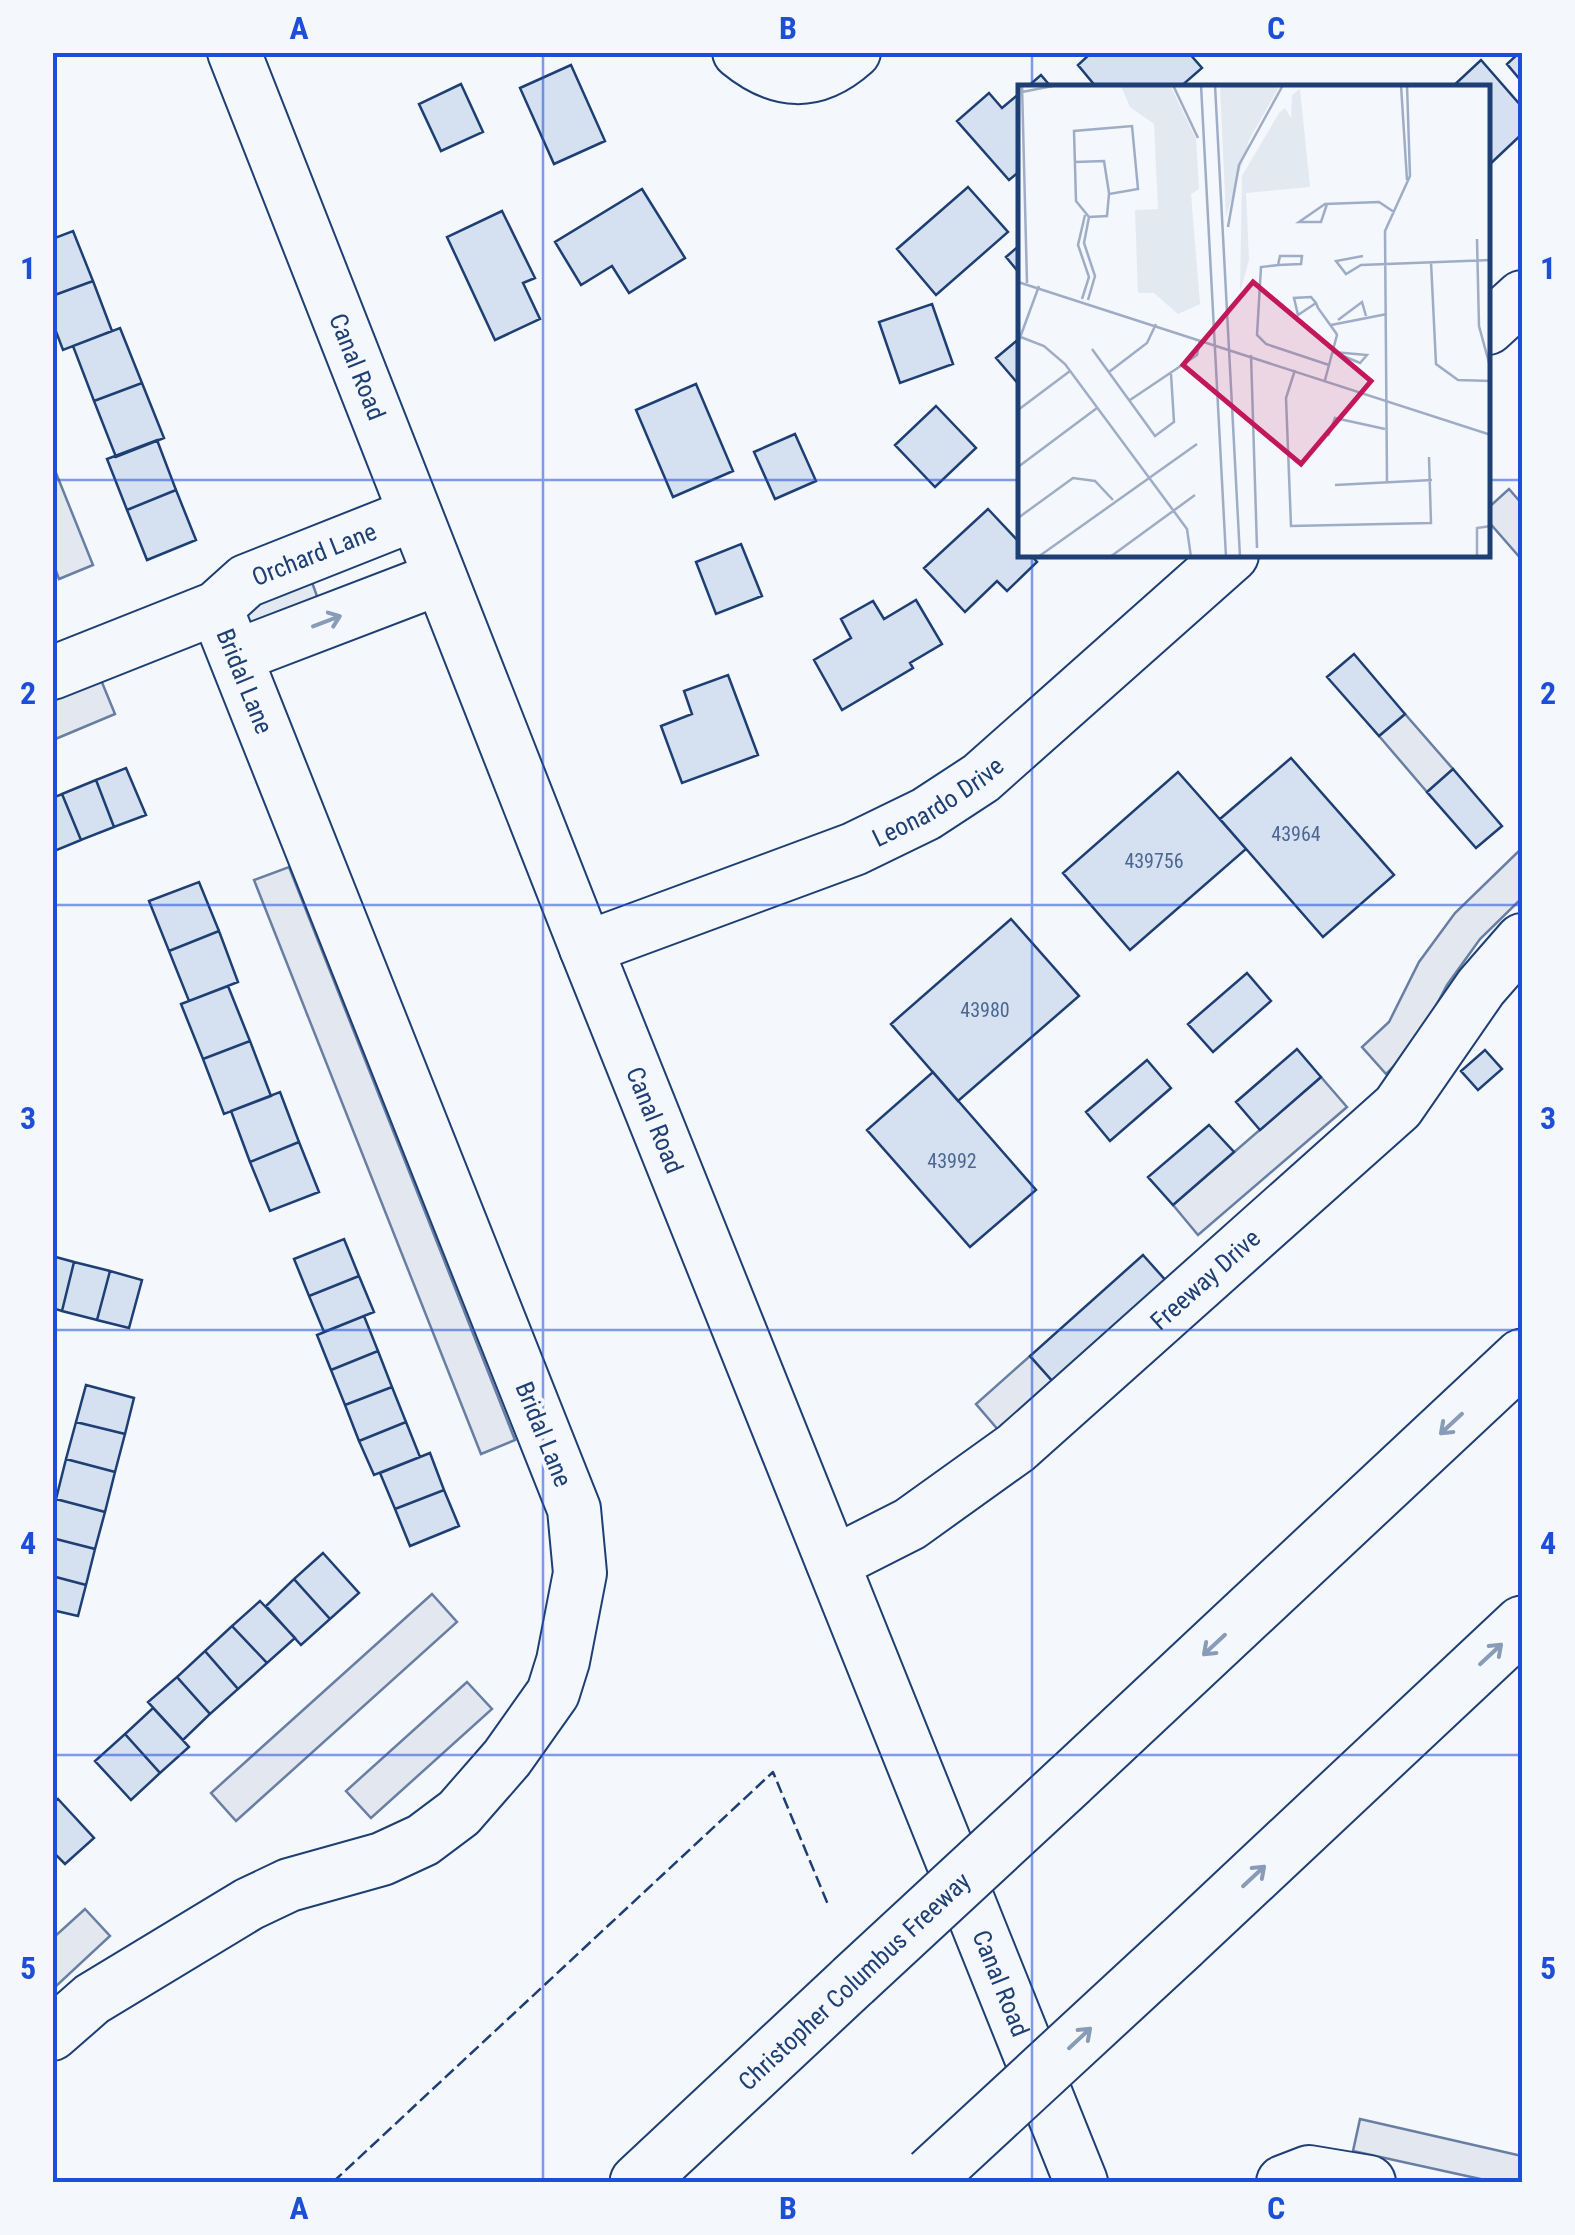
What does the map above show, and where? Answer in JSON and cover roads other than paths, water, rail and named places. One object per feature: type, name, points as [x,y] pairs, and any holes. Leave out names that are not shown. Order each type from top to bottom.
[{"type":"highway","name":"Christopher Columbus Freeway","points":[[638,2182],[1522,1357]]},
{"type":"highway","points":[[927,2179],[1522,1624]]},
{"type":"street","name":"Canal Road","points":[[234,52],[586,948],[1081,2182]]},
{"type":"street","points":[[739,52],[759,68],[807,78],[826,73],[854,52]]},
{"type":"street","points":[[1490,326],[1522,297]]},
{"type":"street","name":"Orchard Lane","points":[[52,673],[216,608],[246,581],[415,514]]},
{"type":"street","name":"Leonardo Drive","points":[[586,948],[854,849],[926,814],[981,778],[1229,558]]},
{"type":"street","points":[[236,656],[440,578]]},
{"type":"street","name":"Bridal Lane","points":[[52,2034],[92,1999],[249,1904],[290,1884],[382,1860],[423,1840],[458,1813],[507,1758],[553,1693],[580,1573],[574,1509],[216,608]]},
{"type":"street","name":"Freeway Drive","points":[[833,1563],[910,1524],[1016,1448],[1398,1107],[1481,988],[1522,940]]},
{"type":"street","points":[[1283,2182],[1308,2172],[1370,2182]]}]
